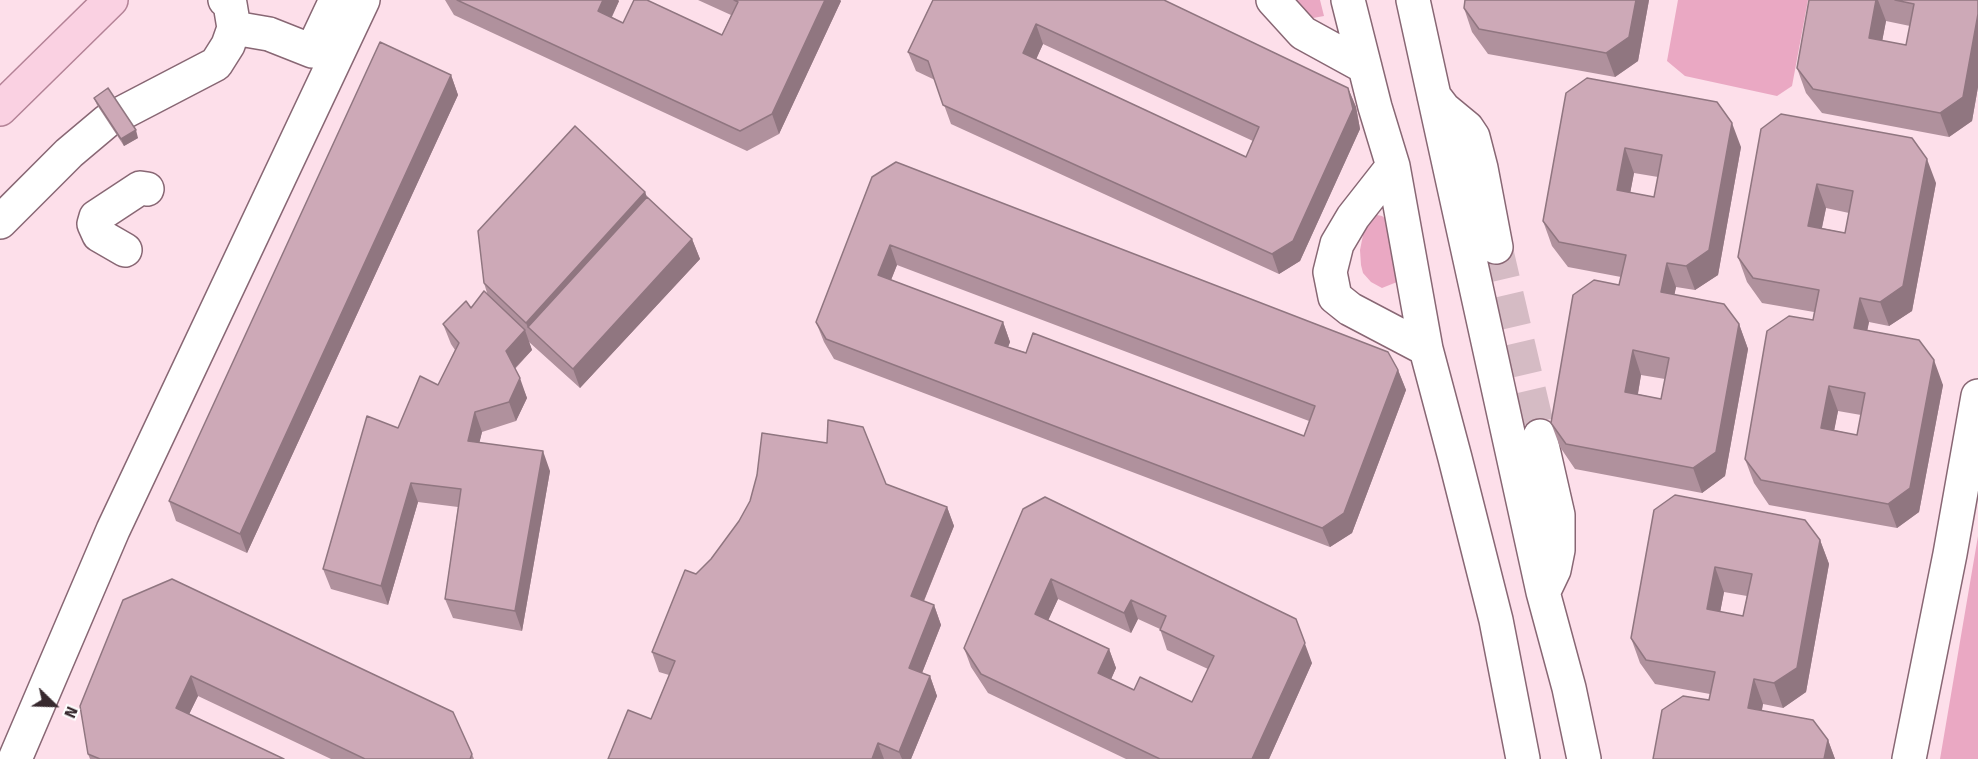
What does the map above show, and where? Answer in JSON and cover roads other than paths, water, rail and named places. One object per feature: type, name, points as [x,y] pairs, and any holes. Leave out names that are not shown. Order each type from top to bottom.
[{"type":"main road","points":[[0,109],[111,0]]},
{"type":"lane","points":[[0,222],[69,153],[115,117],[216,64],[228,45],[229,14],[269,34],[312,51],[336,0]]},
{"type":"lane","points":[[15,759],[113,530],[363,0]]},
{"type":"lane","points":[[1273,0],[1303,33],[1365,67]]},
{"type":"lane","points":[[1348,0],[1375,107],[1393,166],[1426,349],[1496,620],[1523,759]]},
{"type":"lane","points":[[1413,0],[1544,592],[1569,688],[1584,759]]},
{"type":"lane","points":[[1434,96],[1444,109],[1467,128],[1473,137],[1496,247]]},
{"type":"lane","points":[[1393,166],[1353,217],[1337,244],[1330,272],[1335,297],[1350,309],[1426,349]]},
{"type":"lane","points":[[125,250],[99,235],[94,224],[96,217],[140,188],[147,189]]},
{"type":"lane","points":[[1909,759],[1948,565],[1978,396]]},
{"type":"lane","points":[[1540,436],[1558,515],[1558,550],[1554,570],[1544,592]]},
{"type":"tunnel","points":[[1496,247],[1540,436]]}]
